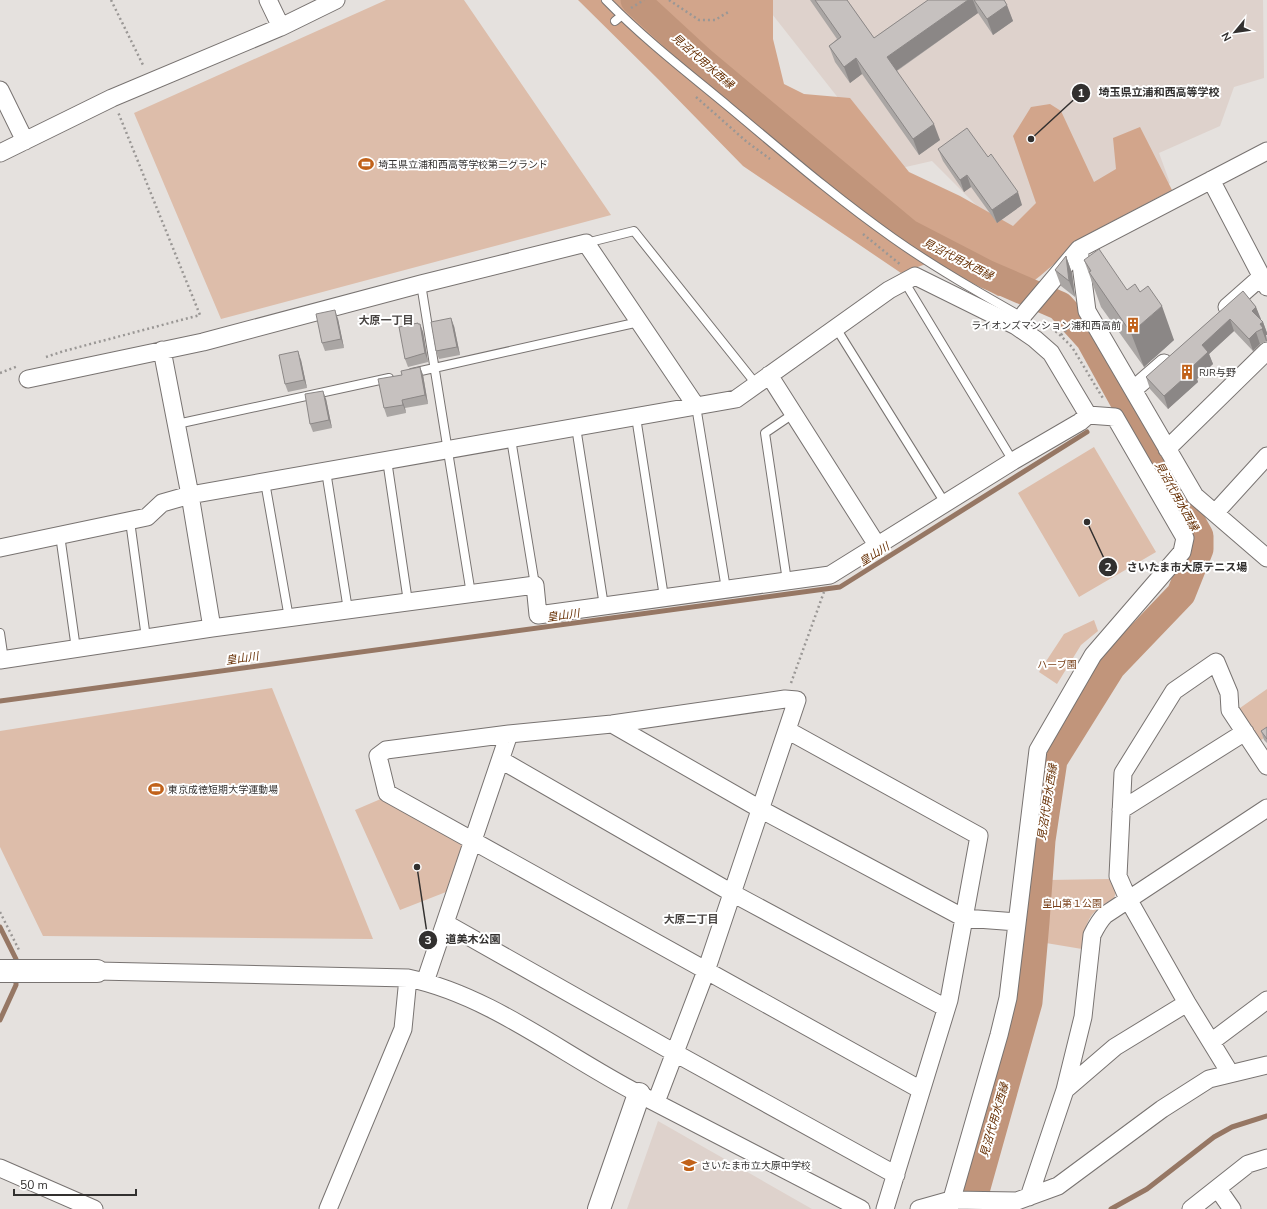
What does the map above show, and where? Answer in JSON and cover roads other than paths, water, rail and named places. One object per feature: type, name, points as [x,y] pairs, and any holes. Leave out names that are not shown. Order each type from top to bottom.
[{"type":"street","points":[[268,0],[281,27]]},
{"type":"street","points":[[0,153],[112,98],[281,27],[336,0]]},
{"type":"street","points":[[0,90],[25,141]]},
{"type":"street","points":[[1021,319],[1048,284],[1079,248],[1267,151]]},
{"type":"street","points":[[1211,180],[1264,282],[1215,318]]},
{"type":"street","points":[[25,372],[203,342],[422,284],[586,244],[696,406]]},
{"type":"street","points":[[1079,248],[1088,311],[1195,496],[1215,513],[1264,549]]},
{"type":"street","points":[[0,548],[147,517],[162,503],[190,496],[736,399],[889,290],[915,276],[1021,319],[1051,353],[1088,415]]},
{"type":"street","points":[[162,350],[190,496],[212,628]]},
{"type":"street","points":[[1167,449],[1267,351]]},
{"type":"street","points":[[1133,390],[1174,354]]},
{"type":"street","points":[[762,380],[793,414],[878,546]]},
{"type":"street","points":[[2,660],[212,628],[535,585],[538,615],[830,575],[1013,461],[1080,422],[1088,415],[1115,417],[1185,538],[1182,552],[1093,654],[1038,750],[1008,998],[1001,1028],[950,1204]]},
{"type":"street","points":[[1215,513],[1267,456]]},
{"type":"street","points":[[1230,1073],[1187,1003],[1128,900],[1118,876],[1123,774],[1174,691],[1216,662],[1229,693],[1230,710],[1267,766]]},
{"type":"street","points":[[599,1209],[647,1098],[674,1053],[706,971],[796,700],[785,699],[612,724],[509,734],[386,750],[378,756],[387,792],[473,841],[706,971],[921,1090]]},
{"type":"street","points":[[612,724],[760,809],[964,918],[1017,922]]},
{"type":"street","points":[[786,730],[979,836],[946,1008],[885,1209]]},
{"type":"street","points":[[1121,810],[1245,732]]},
{"type":"street","points":[[426,982],[509,734]]},
{"type":"street","points":[[501,760],[732,893],[946,1008]]},
{"type":"street","points":[[1029,1197],[1065,1090],[1082,1017],[1092,935],[1100,920],[1267,808]]},
{"type":"street","points":[[445,923],[674,1053],[896,1175]]},
{"type":"street","points":[[0,971],[97,971],[408,978],[426,982],[450,990],[505,1016],[647,1098],[861,1209]]},
{"type":"street","points":[[328,1209],[403,1029],[408,978]]},
{"type":"street","points":[[1211,1042],[1267,1000]]},
{"type":"street","points":[[1065,1090],[1115,1047],[1187,1003]]},
{"type":"street","points":[[919,1209],[950,1204],[986,1205],[1017,1202],[1058,1186],[1162,1109],[1209,1079],[1267,1065]]},
{"type":"street","points":[[1191,1209],[1248,1164],[1267,1158]]},
{"type":"street","points":[[0,1168],[94,1209]]},
{"type":"street","points":[[1218,1189],[1232,1209]]},
{"type":"lane","points":[[606,0],[618,18],[851,207],[893,238],[935,266],[1021,319]]},
{"type":"lane","points":[[586,244],[634,232],[762,380]]},
{"type":"lane","points":[[904,281],[1013,461]]},
{"type":"lane","points":[[422,284],[471,594]]},
{"type":"lane","points":[[177,424],[401,376],[639,322]]},
{"type":"lane","points":[[836,328],[945,504]]},
{"type":"lane","points":[[696,406],[726,589]]},
{"type":"lane","points":[[787,581],[765,433],[793,414]]},
{"type":"lane","points":[[636,417],[664,597]]},
{"type":"lane","points":[[576,427],[604,606]]},
{"type":"lane","points":[[511,438],[535,585]]},
{"type":"lane","points":[[387,460],[408,602]]},
{"type":"lane","points":[[326,471],[348,610]]},
{"type":"lane","points":[[265,482],[289,618]]},
{"type":"lane","points":[[130,521],[146,638]]},
{"type":"lane","points":[[60,535],[76,649]]},
{"type":"lane","points":[[0,633],[2,660]]},
{"type":"waterway","name":"見沼代用水西縁","points":[[635,0],[701,61],[907,233],[986,274],[1060,306],[1090,339],[1199,536],[1199,549],[1181,594],[1111,667],[1053,760],[1041,840],[1028,1002],[970,1209]]},
{"type":"waterway","name":"皇山川","points":[[0,701],[840,587],[1087,432]]},
{"type":"waterway","points":[[0,927],[16,959],[16,966]]},
{"type":"waterway","points":[[0,1020],[16,985],[16,976]]},
{"type":"waterway","points":[[1111,1209],[1147,1189],[1214,1137],[1232,1127],[1267,1116]]},
{"type":"place","name":"埼玉県立浦和西高等学校","points":[[1031,139]]},
{"type":"place","name":"埼玉県立浦和西高等学校第二グランド","points":[[366,164]]},
{"type":"place","name":"ライオンズマンション浦和西高前","points":[[1133,325]]},
{"type":"place","name":"RJR与野","points":[[1187,372]]},
{"type":"place","name":"さいたま市大原テニス場","points":[[1087,522]]},
{"type":"place","name":"東京成徳短期大学運動場","points":[[156,789]]},
{"type":"place","name":"道美木公園","points":[[417,867]]},
{"type":"place","name":"さいたま市立大原中学校","points":[[689,1165]]},
{"type":"district","name":"大原一丁目","points":[[386,320]]},
{"type":"district","name":"大原二丁目","points":[[691,919]]},
{"type":"park label","name":"ハーブ園","points":[[1057,664]]},
{"type":"park label","name":"皇山第１公園","points":[[1072,903]]}]
